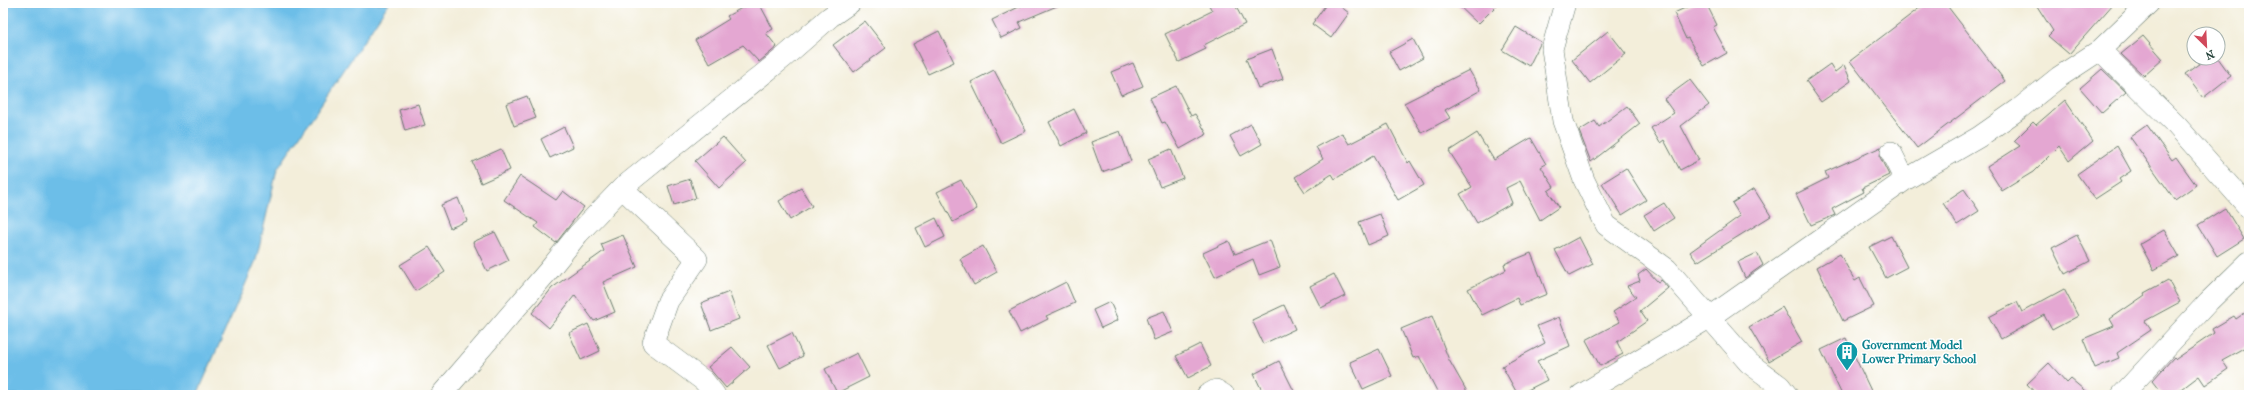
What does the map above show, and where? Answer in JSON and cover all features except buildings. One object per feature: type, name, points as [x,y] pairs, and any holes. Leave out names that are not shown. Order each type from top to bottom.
[{"type":"street","points":[[441,395],[549,270],[578,234],[622,188],[783,58],[830,16],[850,3]]},
{"type":"street","points":[[1565,3],[1552,49],[1562,121],[1584,180],[1606,225],[1667,269],[1749,363],[1780,386],[1787,395]]},
{"type":"street","points":[[1581,395],[1710,317],[1905,180],[1979,137],[2019,110],[2060,76],[2100,50],[2149,3]]},
{"type":"street","points":[[2100,50],[2177,126],[2249,208]]},
{"type":"street","points":[[1891,152],[1905,180]]},
{"type":"street","points":[[622,188],[697,258],[668,300],[652,343],[704,381],[715,395]]},
{"type":"street","points":[[2122,395],[2246,270]]},
{"type":"street","points":[[1207,395],[1216,390],[1224,395]]},
{"type":"water","points":[[3,3],[389,3],[277,170],[256,260],[197,395],[3,395]]},
{"type":"place","name":"Government Model Lower Primary School","points":[[1847,372]]}]
